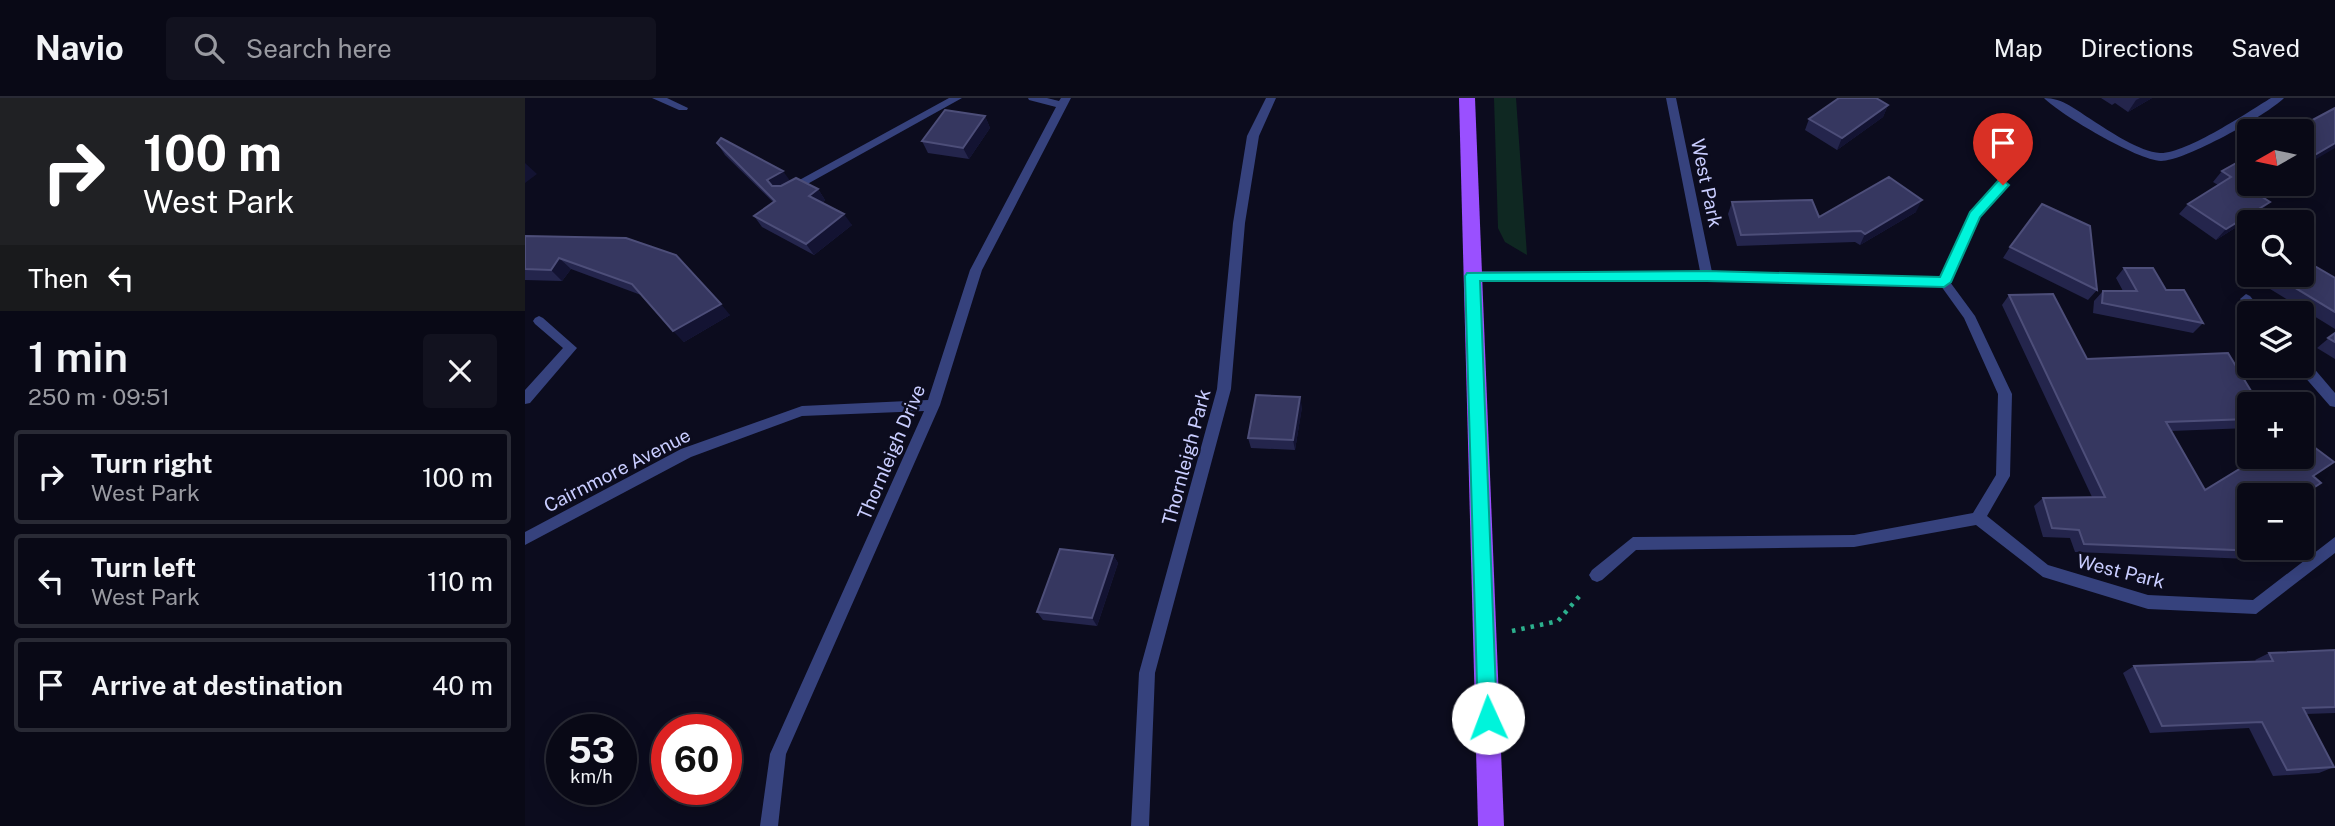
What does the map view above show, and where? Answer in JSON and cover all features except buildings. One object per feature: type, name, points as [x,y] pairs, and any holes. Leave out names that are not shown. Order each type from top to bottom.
[{"type":"main road","points":[[1467,98],[1491,826]]},
{"type":"street","points":[[657,98],[683,108]]},
{"type":"street","points":[[785,192],[957,98]]},
{"type":"street","points":[[1033,98],[1064,102]]},
{"type":"street","name":"Thornleigh Park","points":[[1140,826],[1147,673],[1224,389],[1245,186],[1253,136],[1271,98]]},
{"type":"street","name":"West Park","points":[[1671,98],[1707,276]]},
{"type":"street","points":[[2049,98],[2137,149],[2160,157],[2179,154],[2279,98]]},
{"type":"street","name":"Thornleigh Drive","points":[[769,826],[778,754],[933,405],[976,270],[1064,102]]},
{"type":"street","points":[[1944,282],[1975,215],[2003,185]]},
{"type":"street","points":[[1472,276],[1707,276],[1944,282]]},
{"type":"street","points":[[1597,575],[1633,544],[1854,541],[1978,518],[2003,476],[2005,394],[1969,316],[1944,282]]},
{"type":"street","points":[[525,398],[571,348],[539,321]]},
{"type":"street","points":[[2314,378],[2335,402]]},
{"type":"street","name":"Cairnmore Avenue","points":[[525,539],[686,453],[802,411],[933,405]]},
{"type":"street","name":"West Park","points":[[1978,518],[2043,570],[2148,602],[2256,607],[2335,544]]},
{"type":"path","points":[[1485,636],[1558,621],[1597,575]]},
{"type":"green space","points":[[1494,98],[1516,98],[1527,255],[1505,242],[1498,228]]},
{"type":"route","points":[[1488,718],[1472,276],[1707,276],[1944,282],[1975,215],[2003,185]]}]
